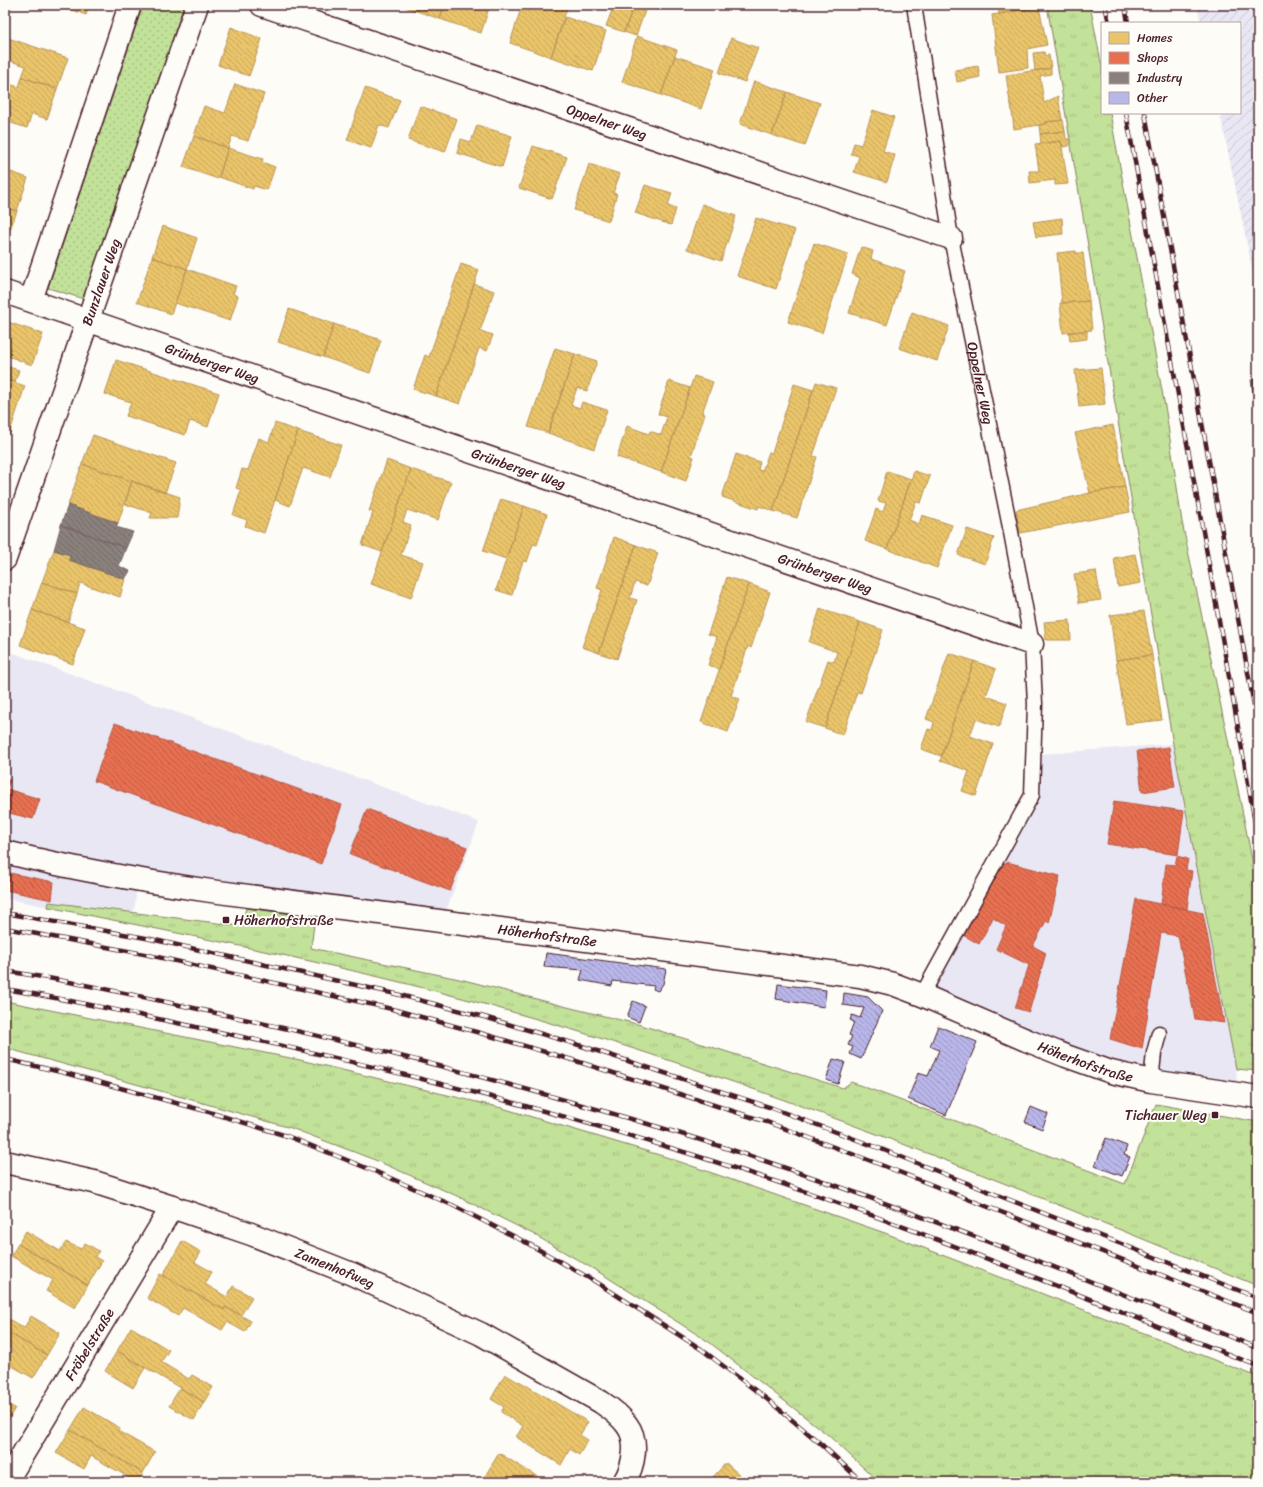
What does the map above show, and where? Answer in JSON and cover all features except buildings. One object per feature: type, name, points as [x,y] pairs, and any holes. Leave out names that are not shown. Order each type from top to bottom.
[{"type":"street","points":[[31,300],[130,5]]},
{"type":"street","name":"Bunzlauer Weg","points":[[5,559],[197,5]]},
{"type":"street","name":"Oppelner Weg","points":[[262,5],[951,238]]},
{"type":"street","name":"Grünberger Weg","points":[[5,292],[1032,644]]},
{"type":"street","name":"Höherhofstraße","points":[[5,852],[128,878],[212,891],[860,976],[893,984],[922,995],[1066,1056],[1111,1072],[1150,1081],[1258,1097]]},
{"type":"street","name":"Zamenhofweg","points":[[5,1162],[94,1182],[251,1234],[352,1274],[481,1334],[601,1402],[617,1413],[627,1425],[633,1437],[632,1464],[624,1482]]},
{"type":"street","name":"Fröbelstraße","points":[[6,1482],[172,1207]]},
{"type":"lane","name":"Oppelner Weg","points":[[914,5],[951,238],[1010,527],[1032,644]]},
{"type":"lane","points":[[922,995],[1032,795],[1035,704],[1032,644]]},
{"type":"lane","points":[[1150,1081],[1159,1032]]},
{"type":"shaded area","points":[[1197,5],[1258,5],[1258,297],[1220,114],[1241,114],[1241,22],[1201,22]]},
{"type":"shaded area","points":[[5,650],[479,822],[446,911],[211,882],[76,860],[5,844]]},
{"type":"shaded area","points":[[1173,744],[1236,1069],[1237,1082],[1148,1071],[1110,1062],[929,989],[1033,795],[1040,754]]},
{"type":"shaded area","points":[[5,858],[137,887],[134,912],[49,902],[48,907],[5,898]]},
{"type":"green space","points":[[143,5],[184,5],[84,299],[48,288]]},
{"type":"green space","points":[[1047,5],[1090,5],[1101,62],[1101,114],[1110,114],[1166,412],[1182,522],[1258,889],[1258,1071],[1236,1069],[1173,744]]},
{"type":"green space","points":[[49,902],[241,926],[246,908],[315,917],[311,948],[464,980],[641,1025],[843,1088],[851,1082],[1125,1184],[1156,1104],[1258,1122],[1258,1286],[974,1171],[879,1135],[686,1066],[589,1035],[491,1006],[381,977],[270,952],[48,907]]},
{"type":"green space","points":[[5,1001],[300,1060],[502,1108],[666,1157],[885,1233],[1258,1377],[1258,1482],[879,1482],[828,1435],[709,1342],[602,1274],[533,1234],[457,1196],[375,1160],[291,1128],[5,1048]]},
{"type":"railway","points":[[1105,5],[1109,22]]},
{"type":"railway","points":[[1125,5],[1128,22]]},
{"type":"railway","points":[[1126,114],[1258,839]]},
{"type":"railway","points":[[1145,114],[1258,727]]},
{"type":"railway","points":[[5,913],[146,938],[396,994],[484,1017],[579,1045],[772,1108],[876,1147],[1258,1298]]},
{"type":"railway","points":[[5,928],[144,954],[392,1009],[576,1061],[767,1122],[871,1161],[1258,1313]]},
{"type":"railway","points":[[5,971],[115,991],[362,1046],[498,1082],[674,1132],[738,1152],[948,1226],[1258,1348]]},
{"type":"railway","points":[[5,989],[130,1013],[412,1076],[549,1112],[685,1152],[880,1218],[1007,1266],[1258,1366]]},
{"type":"railway","points":[[5,1059],[65,1073],[209,1112],[287,1136],[374,1171],[452,1205],[527,1243],[596,1282],[701,1349],[768,1400],[821,1444],[862,1482]]},
{"type":"place","name":"Höherhofstraße","points":[[226,920]]},
{"type":"place","name":"Tichauer Weg","points":[[1215,1115]]}]
